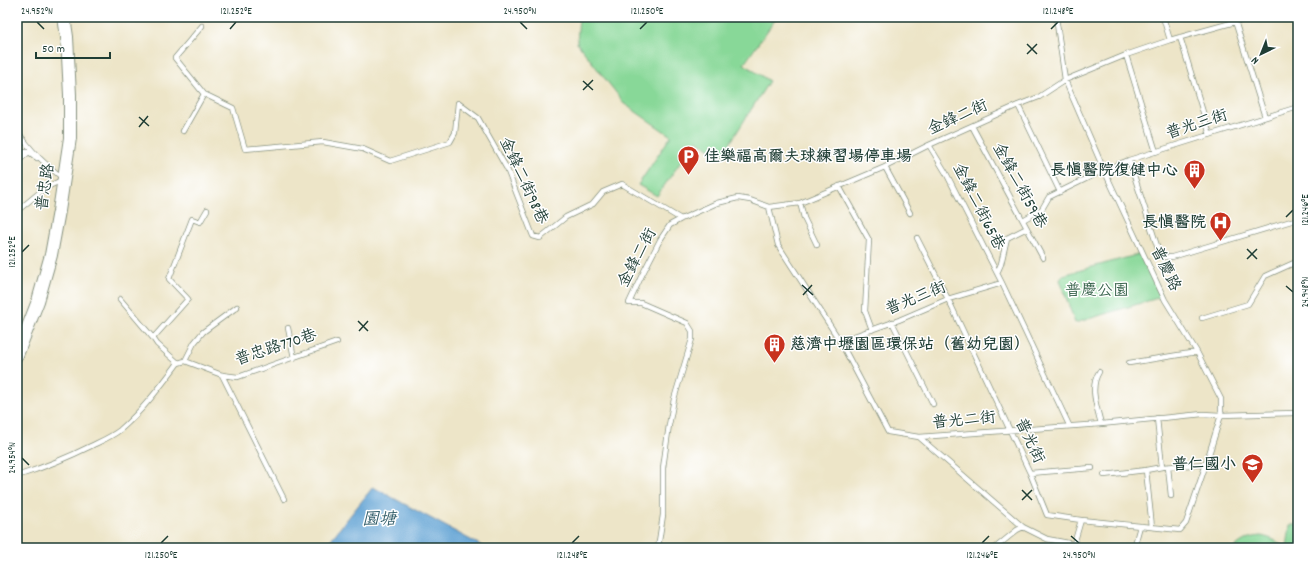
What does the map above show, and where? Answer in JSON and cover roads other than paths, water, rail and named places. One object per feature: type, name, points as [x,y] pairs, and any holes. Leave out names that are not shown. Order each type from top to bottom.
[{"type":"street","name":"普忠路","points":[[17,355],[38,301],[48,263],[59,211],[70,138],[70,95],[67,37],[64,17]]},
{"type":"lane","name":"普慶路","points":[[1056,17],[1065,80],[1104,170],[1165,300],[1196,352],[1221,399],[1221,415]]},
{"type":"lane","points":[[1163,17],[1170,40]]},
{"type":"lane","name":"金鋒二街","points":[[658,548],[663,515],[663,468],[669,425],[674,399],[692,339],[692,332],[687,323],[677,318],[641,303],[629,303],[660,240],[670,225],[681,218],[717,203],[738,198],[750,200],[769,207],[800,203],[885,167],[929,145],[1039,97],[1065,80],[1126,55],[1170,40],[1253,17]]},
{"type":"lane","points":[[1235,21],[1265,117]]},
{"type":"lane","name":"金鋒二街98巷","points":[[202,26],[175,58],[204,94],[233,108],[245,149],[323,142],[363,149],[390,161],[450,142],[455,133],[458,104],[478,118],[507,169],[533,236],[540,238],[566,217],[594,204],[604,192],[622,184],[681,218]]},
{"type":"lane","points":[[1180,38],[1210,134]]},
{"type":"lane","points":[[1126,55],[1156,152]]},
{"type":"lane","points":[[183,131],[204,94]]},
{"type":"lane","points":[[1018,105],[1060,192]]},
{"type":"lane","name":"普光三街","points":[[1023,220],[1042,209],[1049,197],[1104,170],[1129,160],[1298,107]]},
{"type":"lane","name":"金鋒二街59巷","points":[[972,126],[1043,258]]},
{"type":"lane","points":[[17,130],[41,161]]},
{"type":"lane","name":"金鋒二街65巷","points":[[929,145],[946,173],[997,273],[1069,425]]},
{"type":"lane","points":[[17,152],[29,152],[64,179],[45,188],[22,208],[17,210]]},
{"type":"lane","points":[[17,162],[29,152]]},
{"type":"lane","points":[[1129,160],[1159,252],[1165,257],[1172,257],[1298,220]]},
{"type":"lane","points":[[885,167],[910,213]]},
{"type":"lane","points":[[839,186],[869,240],[865,311],[872,330]]},
{"type":"lane","points":[[800,203],[804,218],[817,244]]},
{"type":"lane","name":"普光二街","points":[[769,207],[778,245],[840,341],[888,432],[919,438],[1069,425],[1100,424],[1203,414],[1298,413]]},
{"type":"lane","points":[[153,338],[188,299],[169,279],[192,219],[200,222],[207,210]]},
{"type":"lane","points":[[997,273],[1001,264],[1007,238],[1027,228]]},
{"type":"lane","name":"普光街","points":[[917,238],[948,299],[1010,430],[1047,515],[1180,530],[1186,523],[1206,464]]},
{"type":"lane","points":[[1202,318],[1248,304],[1266,276],[1296,262],[1298,256]]},
{"type":"lane","name":"普光三街","points":[[840,341],[872,330],[948,299],[1002,283]]},
{"type":"lane","points":[[120,299],[158,344],[178,363]]},
{"type":"lane","points":[[17,476],[71,456],[105,439],[119,430],[139,411],[178,363],[185,361],[194,344],[203,332],[237,307]]},
{"type":"lane","points":[[892,322],[933,404]]},
{"type":"lane","points":[[288,328],[294,358]]},
{"type":"lane","name":"普忠路770巷","points":[[185,361],[222,375],[238,377],[337,342]]},
{"type":"lane","points":[[1129,363],[1196,352]]},
{"type":"lane","points":[[1099,372],[1095,379],[1094,391],[1100,424]]},
{"type":"lane","points":[[222,375],[284,499]]},
{"type":"lane","points":[[1104,475],[1162,467],[1206,464],[1221,415]]},
{"type":"lane","points":[[1157,418],[1162,467]]},
{"type":"lane","points":[[919,438],[1023,526],[1048,539],[1073,546],[1081,520]]},
{"type":"lane","points":[[1168,467],[1171,496]]},
{"type":"lane","points":[[1030,473],[1092,468]]},
{"type":"lane","points":[[1146,470],[1152,527]]},
{"type":"lane","points":[[996,548],[1023,526]]},
{"type":"lane","points":[[1134,548],[1140,526]]},
{"type":"water","name":"園塘","points":[[373,487],[482,546],[481,548],[324,548]]},
{"type":"place","name":"佳樂福高爾夫球練習場停車場","points":[[689,176]]},
{"type":"place","name":"長慎醫院復健中心","points":[[1194,190]]},
{"type":"place","name":"長慎醫院","points":[[1221,242]]},
{"type":"place","name":"慈濟中壢園區環保站（舊幼兒園）","points":[[774,364]]},
{"type":"place","name":"普仁國小","points":[[1252,484]]},
{"type":"park label","name":"普慶公園","points":[[1097,291]]}]
